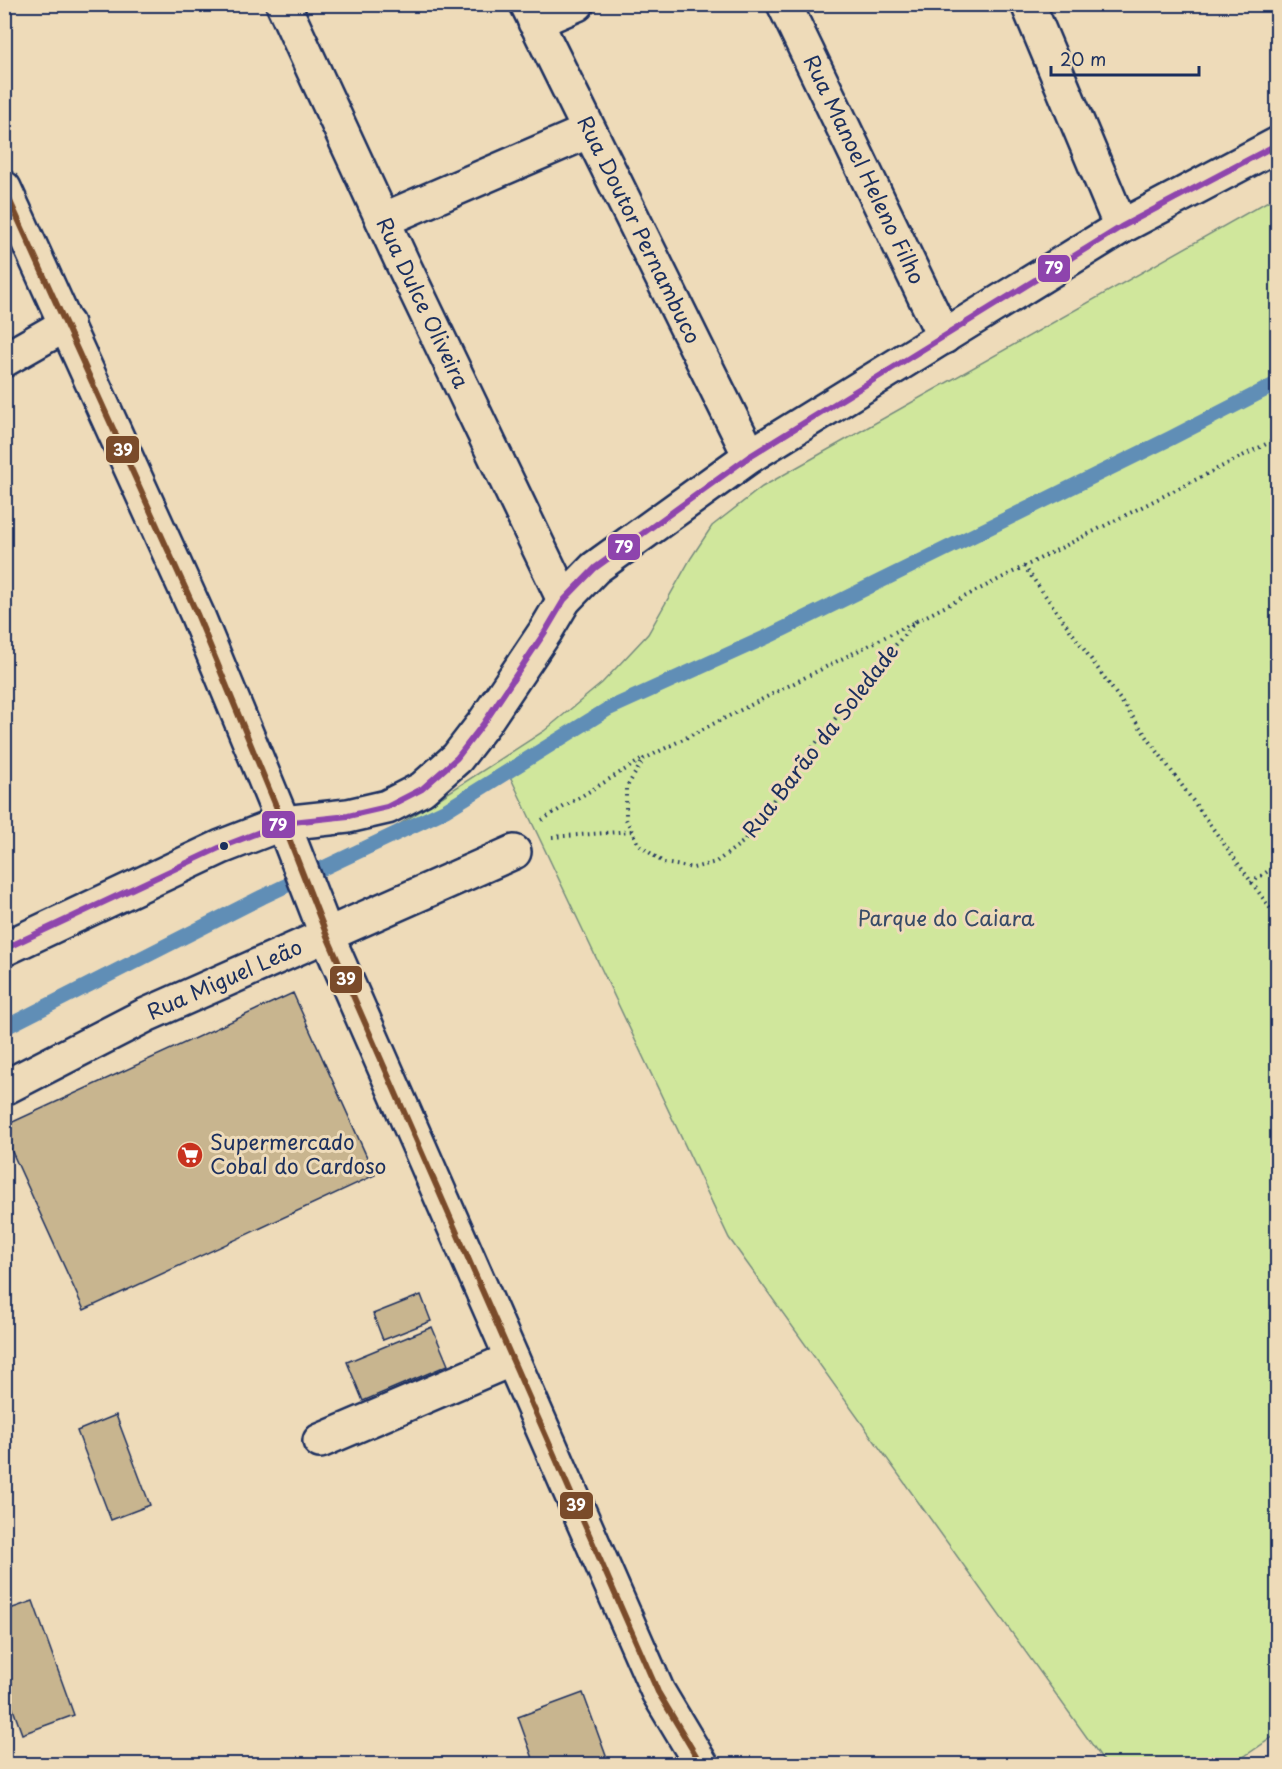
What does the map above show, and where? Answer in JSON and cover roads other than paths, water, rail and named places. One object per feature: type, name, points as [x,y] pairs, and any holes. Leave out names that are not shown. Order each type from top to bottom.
[{"type":"street","name":"Rua Dulce Oliveira","points":[[283,4],[564,600]]},
{"type":"street","points":[[531,13],[577,4]]},
{"type":"street","name":"Rua Manoel Heleno Filho","points":[[784,4],[944,337]]},
{"type":"street","points":[[1028,4],[1121,227]]},
{"type":"street","name":"Rua Doutor Pernambuco","points":[[531,13],[750,456]]},
{"type":"street","points":[[383,220],[589,131]]},
{"type":"street","points":[[4,950],[221,847],[387,807],[422,789],[457,758],[484,723],[545,633],[564,600],[595,568],[750,456],[1121,227],[1278,144]]},
{"type":"street","points":[[4,188],[197,614],[323,924],[658,1692],[701,1764]]},
{"type":"street","points":[[4,360],[67,324]]},
{"type":"street","name":"Rua Miguel Leão","points":[[4,1088],[323,924],[514,852]]},
{"type":"street","points":[[320,1441],[512,1359]]},
{"type":"waterway","points":[[4,1028],[262,897],[446,810],[608,709],[771,635],[1278,383]]},
{"type":"place","name":"Supermercado Cobal do Cardoso","points":[[190,1155]]},
{"type":"park label","name":"Parque do Caiara","points":[[946,919]]}]
